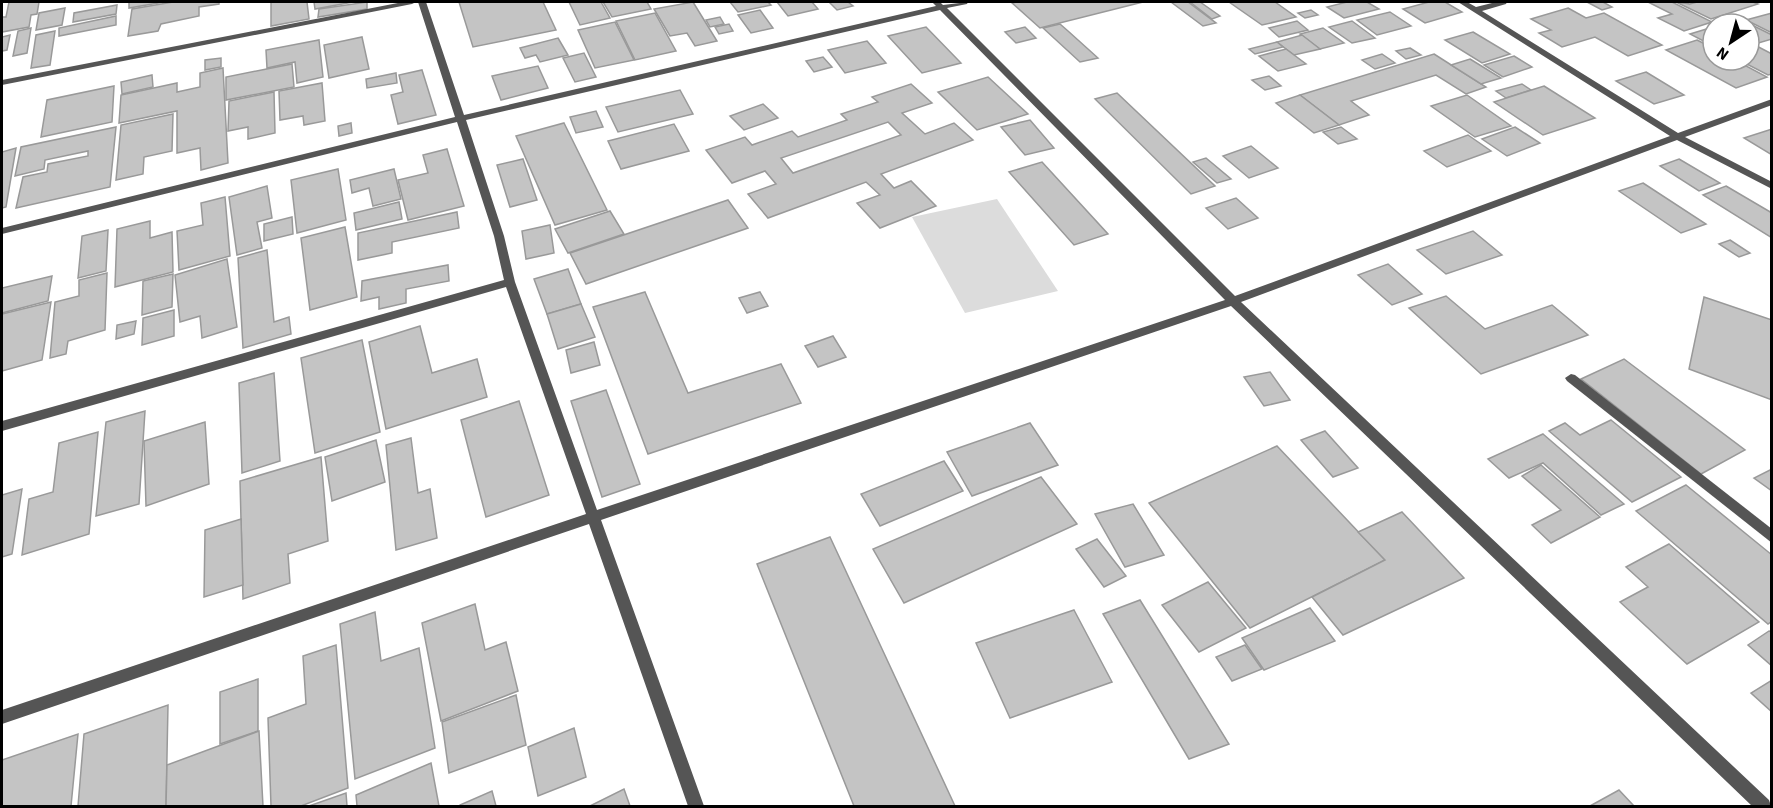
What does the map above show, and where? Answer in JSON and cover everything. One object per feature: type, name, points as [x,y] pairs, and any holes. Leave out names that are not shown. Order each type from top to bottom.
[{"type":"street","points":[[2,83],[412,2]]},
{"type":"street","points":[[422,2],[499,236],[510,282],[591,517],[696,807]]},
{"type":"street","points":[[2,231],[939,4],[964,2]]},
{"type":"street","points":[[1462,2],[1676,136],[1772,186]]},
{"type":"street","points":[[1476,10],[1503,2]]},
{"type":"street","points":[[939,4],[1233,301],[1763,807]]},
{"type":"street","points":[[2,717],[1233,301],[1772,102]]},
{"type":"street","points":[[2,426],[510,282]]},
{"type":"street","points":[[1571,378],[1772,537]]},
{"type":"shaded area","points":[[997,199],[1058,291],[965,313],[912,217]]},
{"type":"building","points":[[9,2],[39,2],[37,14],[31,15],[29,27],[2,32],[2,17],[6,17]]},
{"type":"building","points":[[129,2],[164,2],[129,8]]},
{"type":"building","points":[[173,2],[219,2],[219,4],[199,7],[199,16],[161,24],[158,31],[128,36],[132,9]]},
{"type":"building","points":[[271,2],[307,2],[309,19],[271,26]]},
{"type":"building","points":[[314,2],[353,2],[315,9]]},
{"type":"building","points":[[367,2],[367,9],[318,17],[319,9]]},
{"type":"building","points":[[459,2],[543,2],[556,30],[473,47]]},
{"type":"building","points":[[569,2],[601,2],[610,18],[580,25]]},
{"type":"building","points":[[603,2],[647,2],[651,9],[612,17]]},
{"type":"building","points":[[693,2],[717,41],[695,46],[687,33],[670,36],[654,9]]},
{"type":"building","points":[[730,2],[768,2],[771,5],[738,12]]},
{"type":"building","points":[[777,2],[812,2],[818,9],[788,16]]},
{"type":"building","points":[[829,2],[848,2],[853,6],[837,10]]},
{"type":"building","points":[[1143,2],[1040,28],[1012,3]]},
{"type":"building","points":[[1171,2],[1188,2],[1216,23],[1203,26]]},
{"type":"building","points":[[1190,2],[1200,2],[1220,16],[1212,19]]},
{"type":"building","points":[[1229,2],[1275,2],[1296,17],[1262,25]]},
{"type":"building","points":[[1347,2],[1367,2],[1379,9],[1344,18],[1327,7]]},
{"type":"building","points":[[1429,2],[1445,2],[1462,12],[1425,23],[1403,9]]},
{"type":"building","points":[[1587,2],[1603,2],[1612,7],[1602,10]]},
{"type":"building","points":[[1648,2],[1672,2],[1701,16],[1701,26],[1684,31],[1658,18],[1672,14]]},
{"type":"building","points":[[1676,2],[1690,4],[1753,2],[1758,4],[1733,12],[1701,12],[1701,14]]},
{"type":"building","points":[[117,5],[116,14],[73,22],[74,13]]},
{"type":"building","points":[[65,8],[62,25],[36,30],[39,13]]},
{"type":"building","points":[[1568,8],[1586,18],[1604,13],[1662,45],[1628,56],[1595,37],[1562,47],[1539,33],[1551,30],[1531,19]]},
{"type":"building","points":[[760,10],[773,28],[751,33],[738,15]]},
{"type":"building","points":[[1311,10],[1318,15],[1305,18],[1298,13]]},
{"type":"building","points":[[1390,12],[1411,26],[1377,35],[1357,20]]},
{"type":"building","points":[[655,13],[676,51],[635,60],[616,21]]},
{"type":"building","points":[[1772,13],[1772,33],[1761,28],[1761,16]]},
{"type":"building","points":[[116,16],[116,25],[59,36],[59,28]]},
{"type":"building","points":[[720,17],[724,24],[710,27],[706,20]]},
{"type":"building","points":[[1297,21],[1308,30],[1279,37],[1269,28]]},
{"type":"building","points":[[1352,21],[1375,38],[1352,43],[1329,27]]},
{"type":"building","points":[[615,22],[634,60],[595,68],[578,30]]},
{"type":"building","points":[[729,24],[733,31],[719,34],[715,27]]},
{"type":"building","points":[[1060,24],[1098,58],[1080,62],[1043,28]]},
{"type":"building","points":[[926,27],[961,63],[922,73],[888,36]]},
{"type":"building","points":[[1025,27],[1036,38],[1016,43],[1005,32]]},
{"type":"building","points":[[31,28],[27,53],[13,56],[18,31]]},
{"type":"building","points":[[1323,28],[1344,43],[1320,49],[1300,34]]},
{"type":"building","points":[[1761,30],[1772,35],[1772,39],[1761,42]]},
{"type":"building","points":[[55,31],[50,65],[31,68],[36,35]]},
{"type":"building","points":[[1701,31],[1701,40],[1690,34]]},
{"type":"building","points":[[1473,32],[1510,54],[1482,63],[1445,40]]},
{"type":"building","points":[[10,35],[7,50],[2,51],[2,37]]},
{"type":"building","points":[[1302,35],[1320,49],[1294,55],[1277,42]]},
{"type":"building","points":[[362,37],[369,69],[329,78],[324,45]]},
{"type":"building","points":[[558,38],[568,55],[540,62],[536,55],[525,58],[520,48]]},
{"type":"building","points":[[319,40],[323,77],[297,83],[295,62],[267,68],[266,50]]},
{"type":"building","points":[[1697,40],[1701,42],[1701,69],[1666,50]]},
{"type":"building","points":[[867,41],[886,63],[845,73],[828,50]]},
{"type":"building","points":[[1277,42],[1283,47],[1255,54],[1249,49]]},
{"type":"building","points":[[1410,48],[1421,55],[1406,59],[1396,51]]},
{"type":"building","points":[[1761,48],[1772,54],[1772,74],[1768,75],[1761,71]]},
{"type":"building","points":[[1286,49],[1306,64],[1278,71],[1259,56]]},
{"type":"building","points":[[584,53],[596,77],[575,82],[563,58]]},
{"type":"building","points":[[1382,54],[1395,63],[1375,69],[1362,60]]},
{"type":"building","points":[[1434,54],[1486,87],[1466,94],[1436,75],[1351,101],[1369,115],[1339,125],[1300,95]]},
{"type":"building","points":[[1514,56],[1532,67],[1503,77],[1484,65]]},
{"type":"building","points":[[823,57],[832,67],[814,72],[806,61]]},
{"type":"building","points":[[221,58],[221,67],[205,70],[205,60]]},
{"type":"building","points":[[1470,59],[1501,78],[1481,84],[1451,65]]},
{"type":"building","points":[[292,64],[294,87],[226,100],[226,77]]},
{"type":"building","points":[[538,66],[548,88],[501,100],[492,76]]},
{"type":"building","points":[[223,68],[228,163],[201,170],[200,148],[177,153],[177,111],[119,123],[121,95],[177,83],[177,92],[200,87],[200,73]]},
{"type":"building","points":[[422,70],[436,115],[398,124],[391,95],[403,92],[399,75]]},
{"type":"building","points":[[1646,72],[1684,95],[1654,104],[1616,81]]},
{"type":"building","points":[[1707,72],[1758,72],[1767,77],[1736,88]]},
{"type":"building","points":[[396,73],[397,83],[367,88],[366,79]]},
{"type":"building","points":[[152,75],[153,87],[122,94],[121,82]]},
{"type":"building","points":[[1269,76],[1281,86],[1265,90],[1252,80]]},
{"type":"building","points":[[988,77],[1028,114],[977,130],[938,92]]},
{"type":"building","points":[[322,83],[325,121],[304,125],[303,116],[280,120],[279,91]]},
{"type":"building","points":[[911,84],[932,103],[902,113],[925,134],[954,123],[973,140],[881,174],[894,188],[911,181],[936,206],[880,228],[857,203],[880,195],[866,182],[768,218],[748,194],[776,184],[765,171],[732,183],[706,150],[745,137],[752,145],[792,131],[798,137],[847,120],[841,114],[878,102],[872,97]],"holes":[[[888,122],[901,135],[793,173],[781,158]]]},
{"type":"building","points":[[1522,84],[1531,90],[1506,98],[1496,91]]},
{"type":"building","points":[[114,86],[112,122],[41,137],[47,100]]},
{"type":"building","points":[[1544,86],[1595,118],[1543,135],[1494,102]]},
{"type":"building","points":[[680,90],[693,114],[618,132],[606,107]]},
{"type":"building","points":[[274,92],[275,133],[248,139],[248,127],[228,131],[229,101]]},
{"type":"building","points":[[1117,93],[1215,186],[1191,194],[1095,99]]},
{"type":"building","points":[[1300,95],[1339,125],[1314,133],[1276,103]]},
{"type":"building","points":[[1467,95],[1511,126],[1475,137],[1431,106]]},
{"type":"building","points":[[763,104],[778,118],[744,130],[730,116]]},
{"type":"building","points":[[596,111],[603,127],[576,133],[570,117]]},
{"type":"building","points":[[173,114],[172,151],[144,157],[143,174],[116,180],[121,125]]},
{"type":"building","points":[[1030,120],[1054,148],[1025,155],[1001,127]]},
{"type":"building","points":[[351,123],[352,133],[339,136],[338,126]]},
{"type":"building","points":[[564,123],[607,210],[555,225],[516,136]]},
{"type":"building","points":[[674,124],[689,151],[621,169],[608,141]]},
{"type":"building","points":[[116,127],[110,187],[16,208],[23,177],[47,172],[48,164],[88,156],[88,151],[45,160],[44,169],[15,176],[21,147]]},
{"type":"building","points":[[1341,127],[1357,139],[1338,144],[1323,132]]},
{"type":"building","points":[[1515,127],[1540,143],[1507,156],[1482,139]]},
{"type":"building","points":[[1772,129],[1772,155],[1744,138]]},
{"type":"building","points":[[1468,135],[1491,151],[1447,167],[1424,151]]},
{"type":"building","points":[[1251,146],[1278,168],[1249,178],[1223,156]]},
{"type":"building","points":[[16,148],[6,207],[2,208],[2,152]]},
{"type":"building","points":[[447,149],[464,206],[408,220],[398,180],[428,173],[423,155]]},
{"type":"building","points":[[1206,158],[1231,179],[1217,183],[1193,162]]},
{"type":"building","points":[[523,159],[537,200],[510,207],[497,165]]},
{"type":"building","points":[[1679,159],[1720,183],[1699,191],[1660,166]]},
{"type":"building","points":[[1042,162],[1108,234],[1074,245],[1009,172]]},
{"type":"building","points":[[338,169],[346,220],[297,233],[291,180]]},
{"type":"building","points":[[394,169],[401,199],[373,206],[369,188],[352,193],[350,180]]},
{"type":"building","points":[[1643,183],[1706,224],[1681,233],[1619,191]]},
{"type":"building","points":[[267,186],[272,218],[257,222],[262,248],[237,255],[229,197]]},
{"type":"building","points":[[1726,186],[1772,213],[1772,238],[1703,195]]},
{"type":"building","points":[[225,197],[230,256],[179,270],[177,231],[203,225],[201,203]]},
{"type":"building","points":[[1236,198],[1258,218],[1228,229],[1206,208]]},
{"type":"building","points":[[728,200],[748,228],[586,284],[570,253]]},
{"type":"building","points":[[399,202],[402,219],[356,230],[354,213]]},
{"type":"building","points":[[610,211],[624,234],[568,253],[555,229]]},
{"type":"building","points":[[457,212],[459,228],[392,242],[392,253],[358,260],[358,233]]},
{"type":"building","points":[[292,217],[293,234],[264,241],[264,224]]},
{"type":"building","points":[[150,221],[150,238],[172,232],[173,272],[115,287],[117,229]]},
{"type":"building","points":[[550,225],[554,253],[526,259],[522,231]]},
{"type":"building","points":[[345,227],[357,297],[310,310],[301,238]]},
{"type":"building","points":[[108,230],[106,271],[78,278],[82,236]]},
{"type":"building","points":[[1473,231],[1502,255],[1446,274],[1417,250]]},
{"type":"building","points":[[1730,240],[1750,253],[1739,257],[1719,244]]},
{"type":"building","points":[[267,250],[274,322],[289,317],[291,334],[243,348],[238,258]]},
{"type":"building","points":[[227,259],[237,327],[202,338],[200,316],[180,322],[175,275]]},
{"type":"building","points":[[1388,264],[1422,294],[1392,305],[1358,275]]},
{"type":"building","points":[[448,265],[449,281],[406,289],[406,303],[379,309],[379,297],[361,301],[362,281]]},
{"type":"building","points":[[568,269],[581,304],[547,314],[534,279]]},
{"type":"building","points":[[107,273],[105,330],[68,341],[66,354],[50,358],[55,302],[79,296],[79,280]]},
{"type":"building","points":[[173,274],[172,307],[142,315],[143,281]]},
{"type":"building","points":[[52,276],[48,301],[2,313],[2,288]]},
{"type":"building","points":[[645,292],[688,393],[781,364],[801,403],[648,454],[593,307]]},
{"type":"building","points":[[760,292],[768,306],[747,313],[739,298]]},
{"type":"building","points":[[1446,296],[1485,329],[1552,305],[1588,335],[1481,374],[1409,308]]},
{"type":"building","points":[[1704,297],[1772,320],[1772,400],[1689,369]]},
{"type":"building","points":[[51,302],[42,360],[2,371],[2,314]]},
{"type":"building","points":[[581,304],[595,337],[558,349],[547,314]]},
{"type":"building","points":[[174,310],[174,336],[142,345],[143,318]]},
{"type":"building","points":[[136,321],[134,334],[116,339],[117,325]]},
{"type":"building","points":[[420,326],[432,373],[477,359],[487,397],[386,429],[369,342]]},
{"type":"building","points":[[833,336],[846,357],[818,367],[805,346]]},
{"type":"building","points":[[362,340],[380,432],[315,453],[301,358]]},
{"type":"building","points":[[594,342],[600,365],[571,373],[566,350]]},
{"type":"building","points":[[1624,359],[1745,450],[1701,474],[1581,379]]},
{"type":"building","points":[[1270,372],[1290,400],[1264,406],[1244,377]]},
{"type":"building","points":[[274,373],[280,461],[242,473],[239,383]]},
{"type":"building","points":[[606,390],[640,484],[602,497],[571,401]]},
{"type":"building","points":[[519,401],[549,495],[486,517],[461,420]]},
{"type":"building","points":[[145,411],[139,504],[96,516],[106,422]]},
{"type":"building","points":[[1611,420],[1681,477],[1632,502],[1549,431],[1565,423],[1580,435]]},
{"type":"building","points":[[205,422],[209,484],[146,506],[144,441]]},
{"type":"building","points":[[1030,423],[1058,465],[972,496],[947,452]]},
{"type":"building","points":[[1325,431],[1358,468],[1333,477],[1301,440]]},
{"type":"building","points":[[98,432],[89,534],[22,555],[29,499],[53,492],[59,443]]},
{"type":"building","points":[[1543,434],[1624,504],[1601,515],[1543,463],[1509,478],[1488,459]]},
{"type":"building","points":[[411,438],[418,493],[430,489],[437,538],[396,550],[386,445]]},
{"type":"building","points":[[376,440],[385,482],[332,501],[325,457]]},
{"type":"building","points":[[1277,446],[1385,560],[1250,628],[1149,503]]},
{"type":"building","points":[[321,457],[328,541],[288,554],[290,583],[243,599],[240,481]]},
{"type":"building","points":[[944,461],[963,491],[880,526],[861,494]]},
{"type":"building","points":[[1541,465],[1600,517],[1551,543],[1532,525],[1561,510],[1522,476]]},
{"type":"building","points":[[1772,469],[1772,491],[1754,478]]},
{"type":"building","points":[[1041,477],[1077,524],[904,603],[873,549]]},
{"type":"building","points":[[1686,485],[1772,555],[1772,621],[1768,624],[1636,511]]},
{"type":"building","points":[[22,489],[12,554],[2,557],[2,495]]},
{"type":"building","points":[[1133,504],[1164,555],[1125,567],[1095,514]]},
{"type":"building","points":[[1402,512],[1464,578],[1343,635],[1312,597],[1385,560],[1358,532]]},
{"type":"building","points":[[241,519],[243,585],[204,597],[205,530]]},
{"type":"building","points":[[830,537],[955,806],[854,806],[757,564]]},
{"type":"building","points":[[1097,539],[1126,576],[1104,587],[1076,549]]},
{"type":"building","points":[[1669,544],[1759,622],[1687,664],[1620,602],[1648,587],[1626,567]]},
{"type":"building","points":[[1208,582],[1246,628],[1199,652],[1162,605]]},
{"type":"building","points":[[1140,600],[1229,744],[1189,759],[1103,614]]},
{"type":"building","points":[[475,604],[485,650],[506,642],[518,691],[441,721],[422,623]]},
{"type":"building","points":[[1310,608],[1335,641],[1264,670],[1242,638]]},
{"type":"building","points":[[1074,610],[1112,682],[1010,718],[976,643]]},
{"type":"building","points":[[375,612],[381,661],[419,648],[435,748],[355,779],[340,624]]},
{"type":"building","points":[[1769,631],[1772,632],[1772,666],[1748,645]]},
{"type":"building","points":[[336,645],[348,788],[301,806],[271,806],[268,718],[306,704],[303,656]]},
{"type":"building","points":[[1245,645],[1262,669],[1232,681],[1216,657]]},
{"type":"building","points":[[258,679],[258,731],[220,744],[220,692]]},
{"type":"building","points":[[1772,680],[1772,712],[1751,693]]},
{"type":"building","points":[[516,695],[526,745],[449,773],[442,722]]},
{"type":"building","points":[[168,705],[166,806],[78,806],[84,734]]},
{"type":"building","points":[[574,728],[586,777],[538,796],[528,747]]},
{"type":"building","points":[[259,731],[263,806],[166,806],[167,765]]},
{"type":"building","points":[[78,734],[71,806],[2,806],[2,760]]},
{"type":"building","points":[[431,763],[439,806],[357,806],[356,795]]},
{"type":"building","points":[[624,789],[630,806],[590,806]]},
{"type":"building","points":[[1619,790],[1634,806],[1590,806]]},
{"type":"building","points":[[492,791],[496,806],[460,806],[460,805]]},
{"type":"building","points":[[346,793],[347,806],[309,806]]}]
